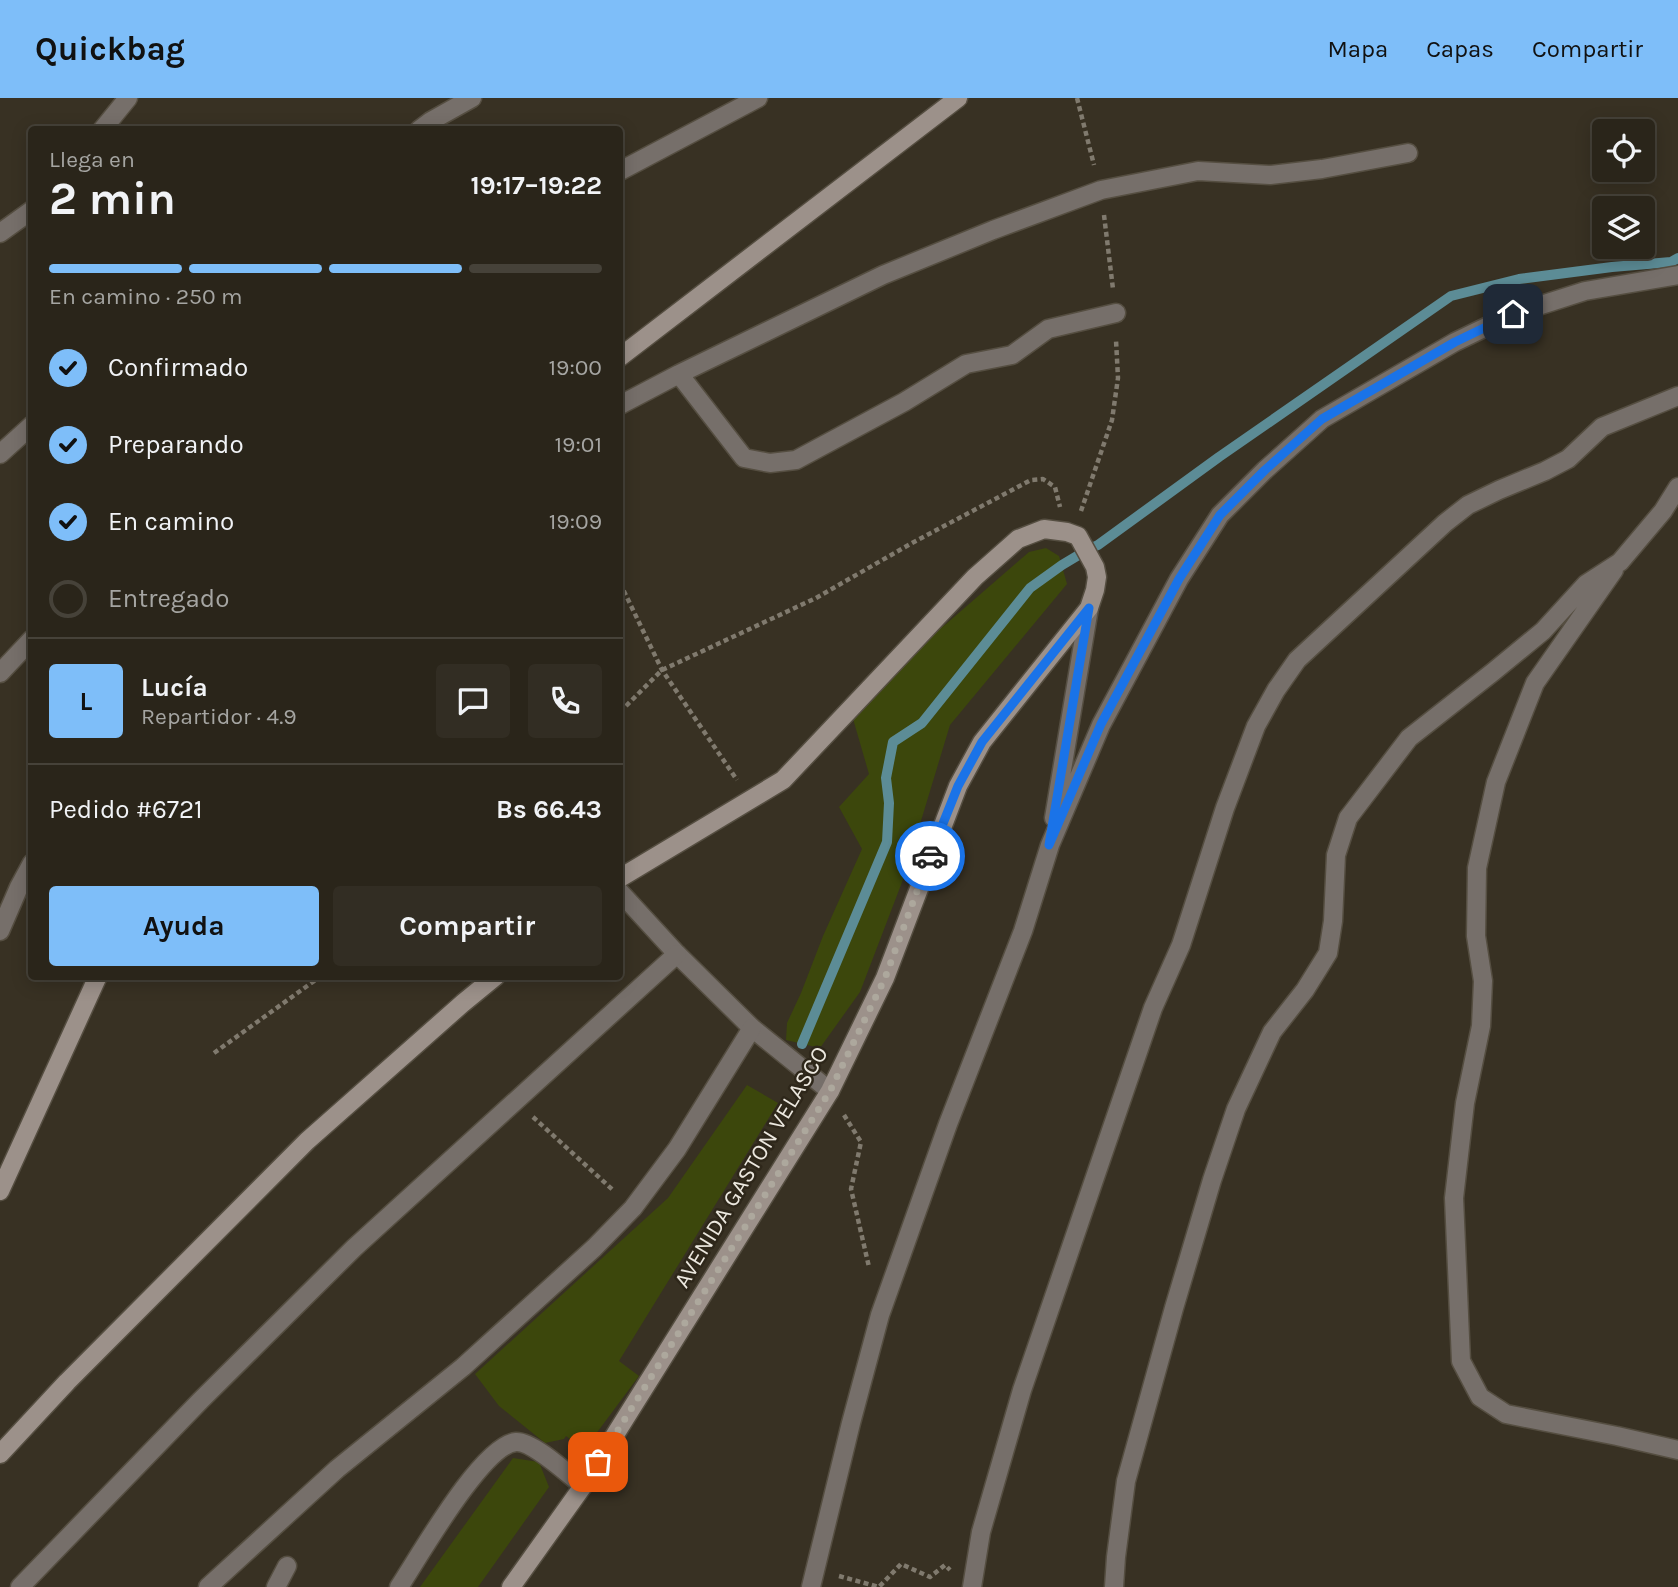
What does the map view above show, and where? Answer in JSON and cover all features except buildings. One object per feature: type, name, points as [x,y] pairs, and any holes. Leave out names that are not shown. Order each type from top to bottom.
[{"type":"street","points":[[106,126],[128,98]]},
{"type":"street","points":[[424,126],[472,98]]},
{"type":"street","points":[[623,169],[758,98]]},
{"type":"street","points":[[623,356],[958,98]]},
{"type":"street","points":[[623,403],[883,275],[1101,190],[1198,172],[1270,175],[1322,169],[1408,153]]},
{"type":"street","points":[[0,233],[28,213]]},
{"type":"street","points":[[813,1578],[880,1315],[948,1124],[1023,931],[1049,845],[1101,724],[1179,579],[1220,515],[1322,419],[1455,342],[1513,314],[1585,290],[1678,275]]},
{"type":"street","points":[[678,374],[744,458],[770,463],[796,460],[904,402],[966,364],[1012,355],[1048,330],[1116,313]]},
{"type":"street","points":[[972,1587],[981,1532],[1022,1390],[1153,1008],[1181,945],[1256,726],[1276,690],[1297,660],[1445,523],[1468,505],[1568,458],[1602,427],[1678,396]]},
{"type":"street","points":[[0,454],[28,429]]},
{"type":"street","points":[[1678,487],[1663,511],[1620,562],[1535,683],[1496,782],[1477,868],[1476,936],[1483,981],[1482,1026],[1465,1103],[1454,1198],[1461,1362],[1480,1397],[1506,1414],[1678,1450]]},
{"type":"street","points":[[623,876],[783,780],[975,577],[1018,539],[1044,529],[1072,534]]},
{"type":"street","name":"AVENIDA GASTON VELASCO","points":[[511,1587],[583,1486],[830,1091],[885,978],[958,786],[982,742],[1089,608],[1096,590],[1095,567],[1072,534]]},
{"type":"street","points":[[1114,1587],[1126,1481],[1209,1193],[1236,1109],[1272,1032],[1305,990],[1328,953],[1334,921],[1336,855],[1348,818],[1409,738],[1543,631],[1586,584],[1620,562]]},
{"type":"street","points":[[1049,845],[1089,608]]},
{"type":"street","points":[[0,673],[28,643]]},
{"type":"street","points":[[0,931],[28,870]]},
{"type":"street","points":[[623,895],[751,1028],[830,1091]]},
{"type":"street","points":[[20,1587],[200,1401],[345,1258],[677,954]]},
{"type":"street","points":[[0,1191],[96,980]]},
{"type":"street","points":[[0,1454],[67,1382],[307,1140],[491,980]]},
{"type":"street","points":[[208,1587],[337,1469],[463,1367],[594,1248],[633,1208],[677,1149],[751,1028]]},
{"type":"street","points":[[399,1587],[466,1483],[489,1458],[506,1446],[517,1442],[532,1446],[583,1486]]},
{"type":"street","points":[[276,1587],[287,1566]]},
{"type":"path","points":[[623,709],[662,670],[816,598],[1031,480],[1043,479],[1055,487],[1072,534]]},
{"type":"path","points":[[623,589],[662,670],[751,800]]},
{"type":"path","points":[[214,1053],[315,980]]},
{"type":"path","points":[[830,1091],[860,1142],[851,1189],[880,1315]]},
{"type":"path","points":[[515,1100],[633,1208]]},
{"type":"path","points":[[813,1578],[879,1587],[901,1564],[930,1577],[945,1565],[953,1573]]},
{"type":"green space","points":[[1046,548],[1059,556],[1067,584],[950,725],[904,877],[860,992],[820,1048],[786,1040],[787,1023],[862,849],[839,807],[869,774],[849,705],[1029,552]]},
{"type":"green space","points":[[747,1085],[778,1103],[619,1361],[639,1376],[584,1450],[566,1436],[564,1439],[545,1443],[499,1406],[475,1374],[668,1198]]},
{"type":"green space","points":[[513,1458],[539,1462],[549,1487],[478,1587],[420,1587]]},
{"type":"waterway","points":[[802,1044],[887,842],[889,803],[886,778],[893,742],[922,723],[1030,588],[1062,565],[1098,545],[1219,457],[1451,296],[1519,279],[1671,262],[1678,258]]},
{"type":"way so far","points":[[598,1462],[830,1091],[885,978],[930,856]]},
{"type":"route","points":[[930,856],[958,786],[982,742],[1089,608],[1049,845],[1101,724],[1179,579],[1220,515],[1322,419],[1455,342],[1513,314]]}]
